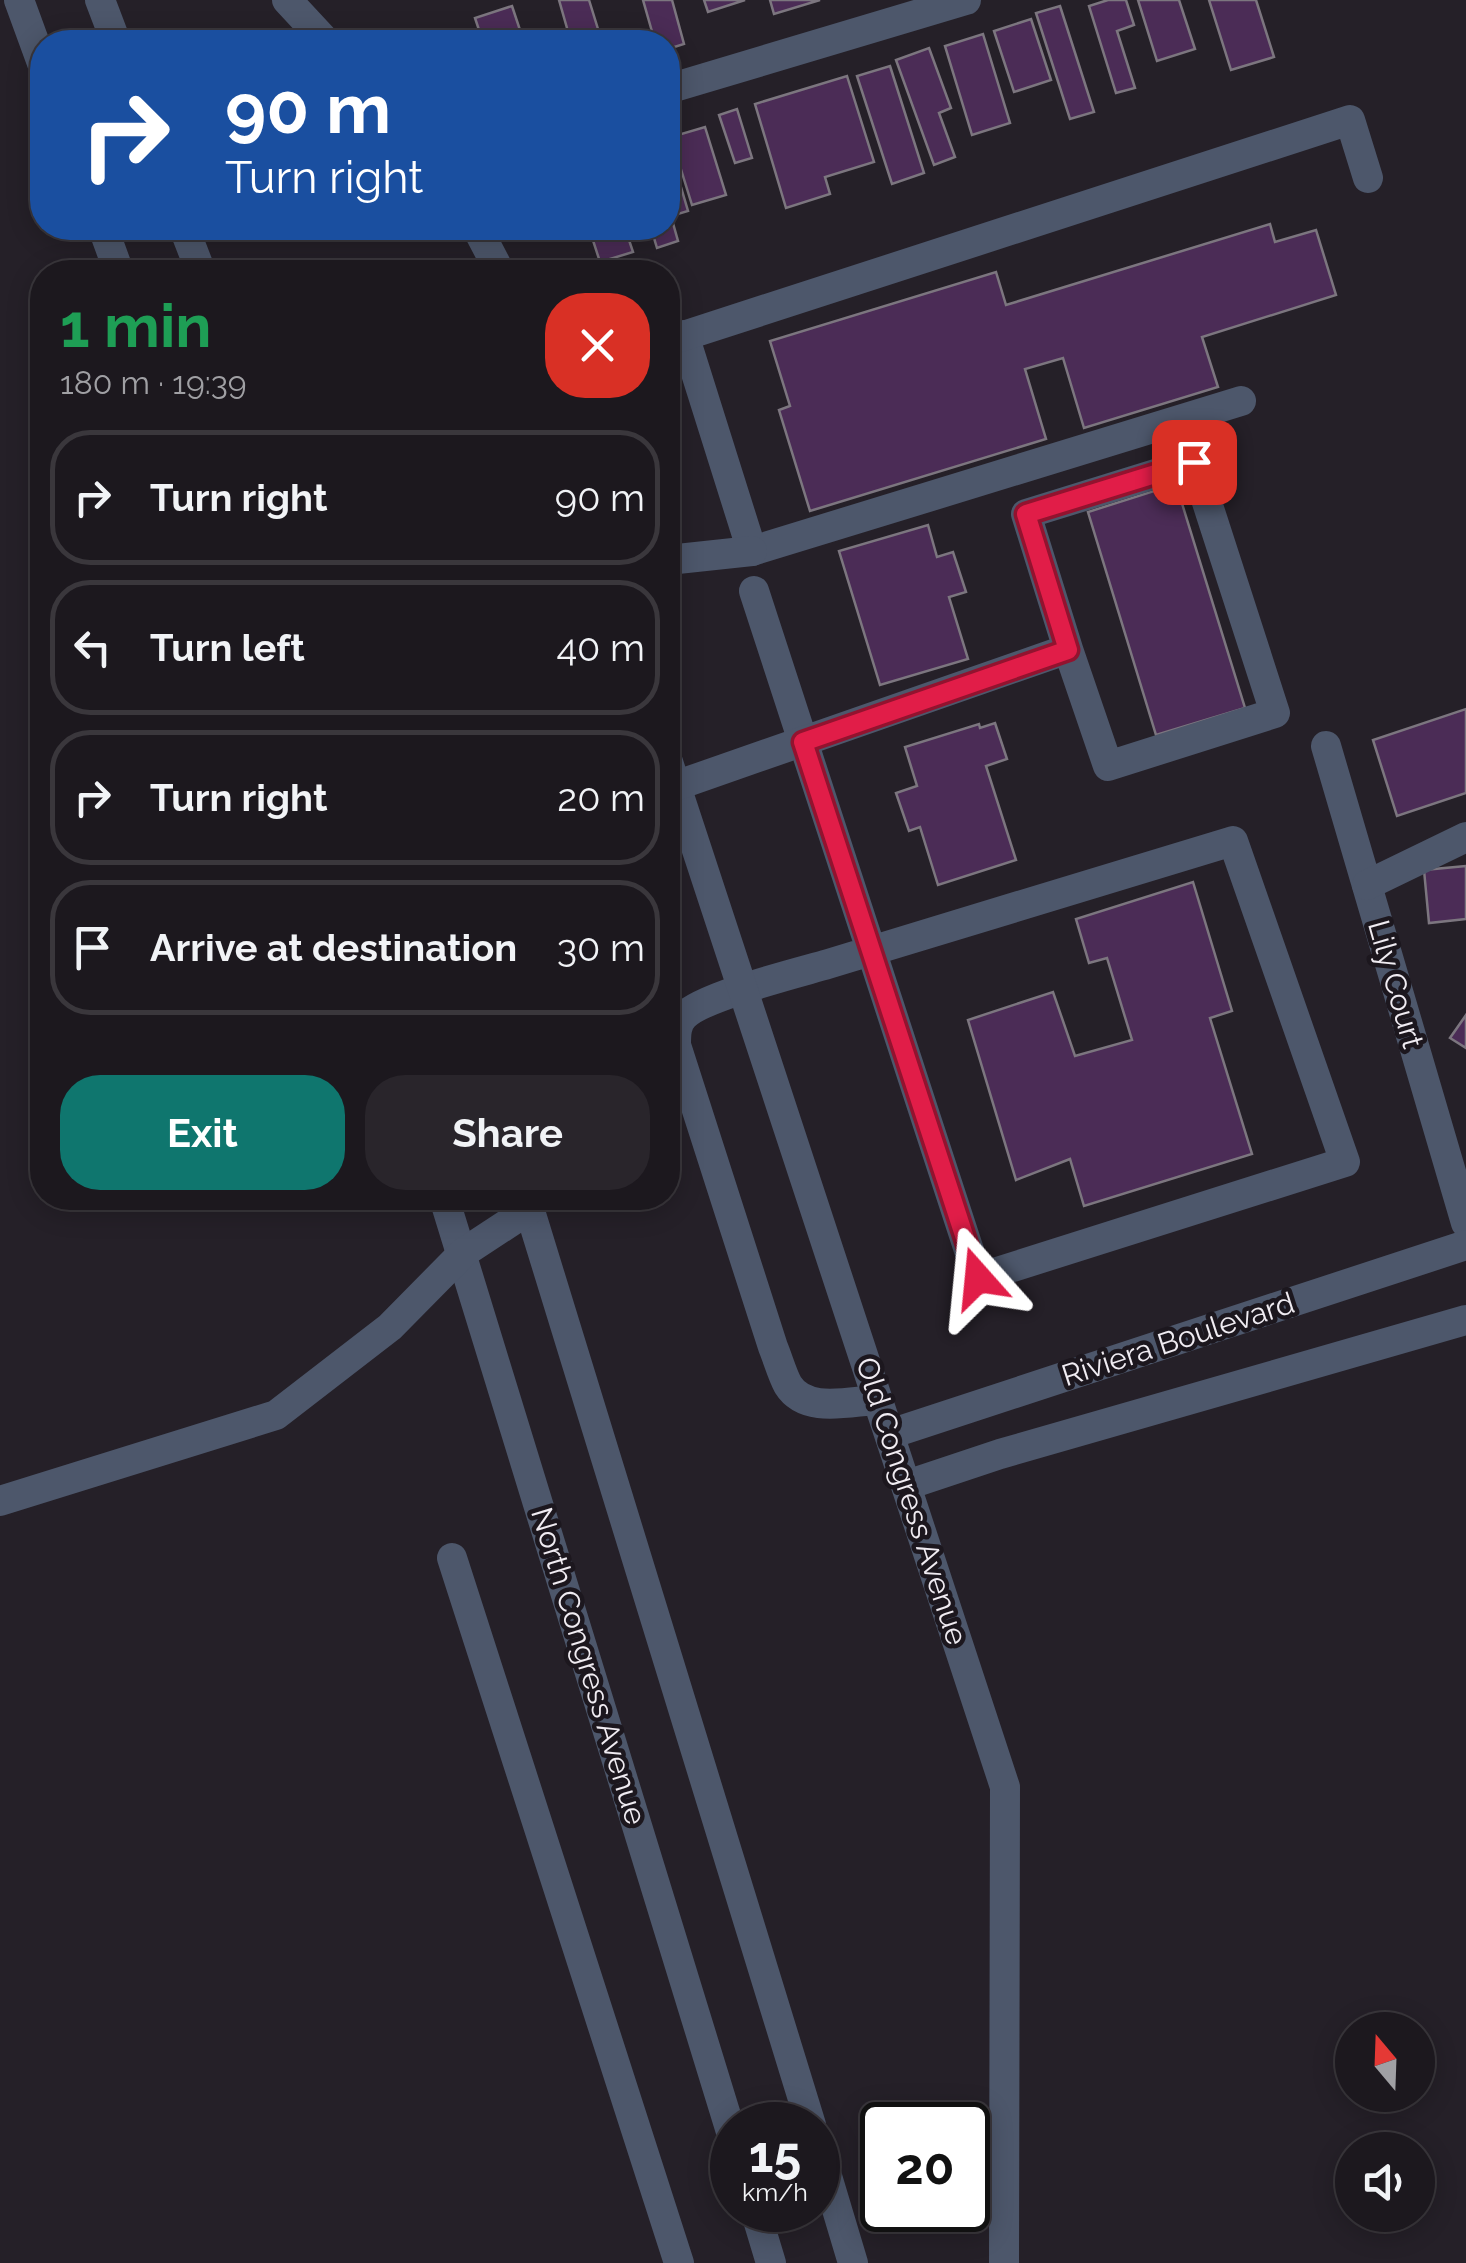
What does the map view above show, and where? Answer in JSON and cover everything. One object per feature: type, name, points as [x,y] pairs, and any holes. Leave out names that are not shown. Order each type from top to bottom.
[{"type":"street","points":[[20,0],[30,30]]},
{"type":"street","points":[[100,0],[111,30]]},
{"type":"street","points":[[287,0],[315,30]]},
{"type":"street","points":[[680,85],[966,0]]},
{"type":"street","points":[[680,337],[1350,120],[1368,178]]},
{"type":"street","points":[[680,349],[752,551]]},
{"type":"street","points":[[680,559],[752,551],[1241,401]]},
{"type":"street","points":[[1194,462],[1275,713],[1108,766],[1068,650],[1026,514],[1194,462]]},
{"type":"street","points":[[680,1023],[708,1001],[870,952],[1232,841],[1345,1162],[978,1278],[870,952],[754,590]]},
{"type":"street","points":[[680,772],[803,742],[1068,650]]},
{"type":"street","name":"Lily Court","points":[[1326,746],[1466,1223]]},
{"type":"street","name":"Old Congress Avenue","points":[[680,798],[1005,1788],[1004,2263]]},
{"type":"street","points":[[1367,884],[1466,837]]},
{"type":"street","points":[[680,1058],[773,1348],[790,1388],[817,1404],[878,1400]]},
{"type":"street","name":"North Congress Avenue","points":[[448,1210],[722,2102]]},
{"type":"street","points":[[0,1501],[276,1415],[390,1326],[463,1254],[519,1210]]},
{"type":"street","points":[[530,1210],[804,2102]]},
{"type":"street","name":"Riviera Boulevard","points":[[890,1434],[1466,1245]]},
{"type":"street","name":"Riviera Boulevard","points":[[908,1486],[1000,1454],[1466,1320]]},
{"type":"street","points":[[452,1558],[679,2263]]},
{"type":"street","points":[[840,2220],[853,2263]]},
{"type":"street","points":[[762,2232],[771,2263]]},
{"type":"building","points":[[559,0],[589,0],[598,30],[568,30]]},
{"type":"building","points":[[643,0],[672,0],[684,44],[680,45],[680,30],[652,30]]},
{"type":"building","points":[[704,0],[745,0],[708,12]]},
{"type":"building","points":[[770,0],[820,0],[774,14]]},
{"type":"building","points":[[1126,0],[1134,25],[1117,31],[1135,88],[1116,93],[1089,6]]},
{"type":"building","points":[[1138,0],[1179,0],[1195,49],[1157,61]]},
{"type":"building","points":[[1209,0],[1256,0],[1274,57],[1231,70]]},
{"type":"building","points":[[512,6],[520,30],[479,30],[475,18]]},
{"type":"building","points":[[1060,6],[1094,112],[1070,119],[1036,13]]},
{"type":"building","points":[[1031,19],[1051,80],[1014,92],[994,31]]},
{"type":"building","points":[[983,34],[1010,123],[972,135],[945,46]]},
{"type":"building","points":[[929,48],[951,108],[939,113],[955,157],[934,165],[896,60]]},
{"type":"building","points":[[890,66],[924,173],[892,184],[857,76]]},
{"type":"building","points":[[847,76],[874,162],[825,177],[830,194],[786,208],[755,104]]},
{"type":"building","points":[[737,109],[752,158],[735,163],[719,115]]},
{"type":"building","points":[[705,127],[726,195],[692,205],[680,166],[680,134]]},
{"type":"building","points":[[680,184],[688,211],[680,213]]},
{"type":"building","points":[[1270,224],[1275,242],[1316,230],[1336,295],[1202,337],[1218,387],[1084,428],[1063,358],[1025,369],[1046,439],[810,511],[779,410],[790,406],[770,341],[996,272],[1006,305]]},
{"type":"building","points":[[593,240],[629,240],[633,252],[599,260]]},
{"type":"building","points":[[655,240],[678,240],[678,241],[657,248]]},
{"type":"building","points":[[1176,484],[1245,708],[1156,735],[1088,512]]},
{"type":"building","points":[[928,525],[937,557],[953,552],[966,592],[949,597],[968,659],[880,685],[839,551]]},
{"type":"building","points":[[1466,709],[1466,793],[1397,816],[1373,740]]},
{"type":"building","points":[[995,723],[1007,759],[986,766],[1016,860],[938,885],[920,827],[909,831],[896,793],[917,786],[905,747],[979,724],[980,728]]},
{"type":"building","points":[[1466,866],[1466,919],[1429,923],[1424,870]]},
{"type":"building","points":[[1193,882],[1232,1011],[1210,1018],[1252,1154],[1084,1206],[1070,1159],[1016,1180],[968,1020],[1053,992],[1075,1056],[1132,1040],[1107,958],[1089,963],[1076,919]]},
{"type":"building","points":[[1466,1015],[1466,1048],[1450,1038]]},
{"type":"route","points":[[978,1278],[803,742],[1068,650],[1026,514],[1194,462]]}]
